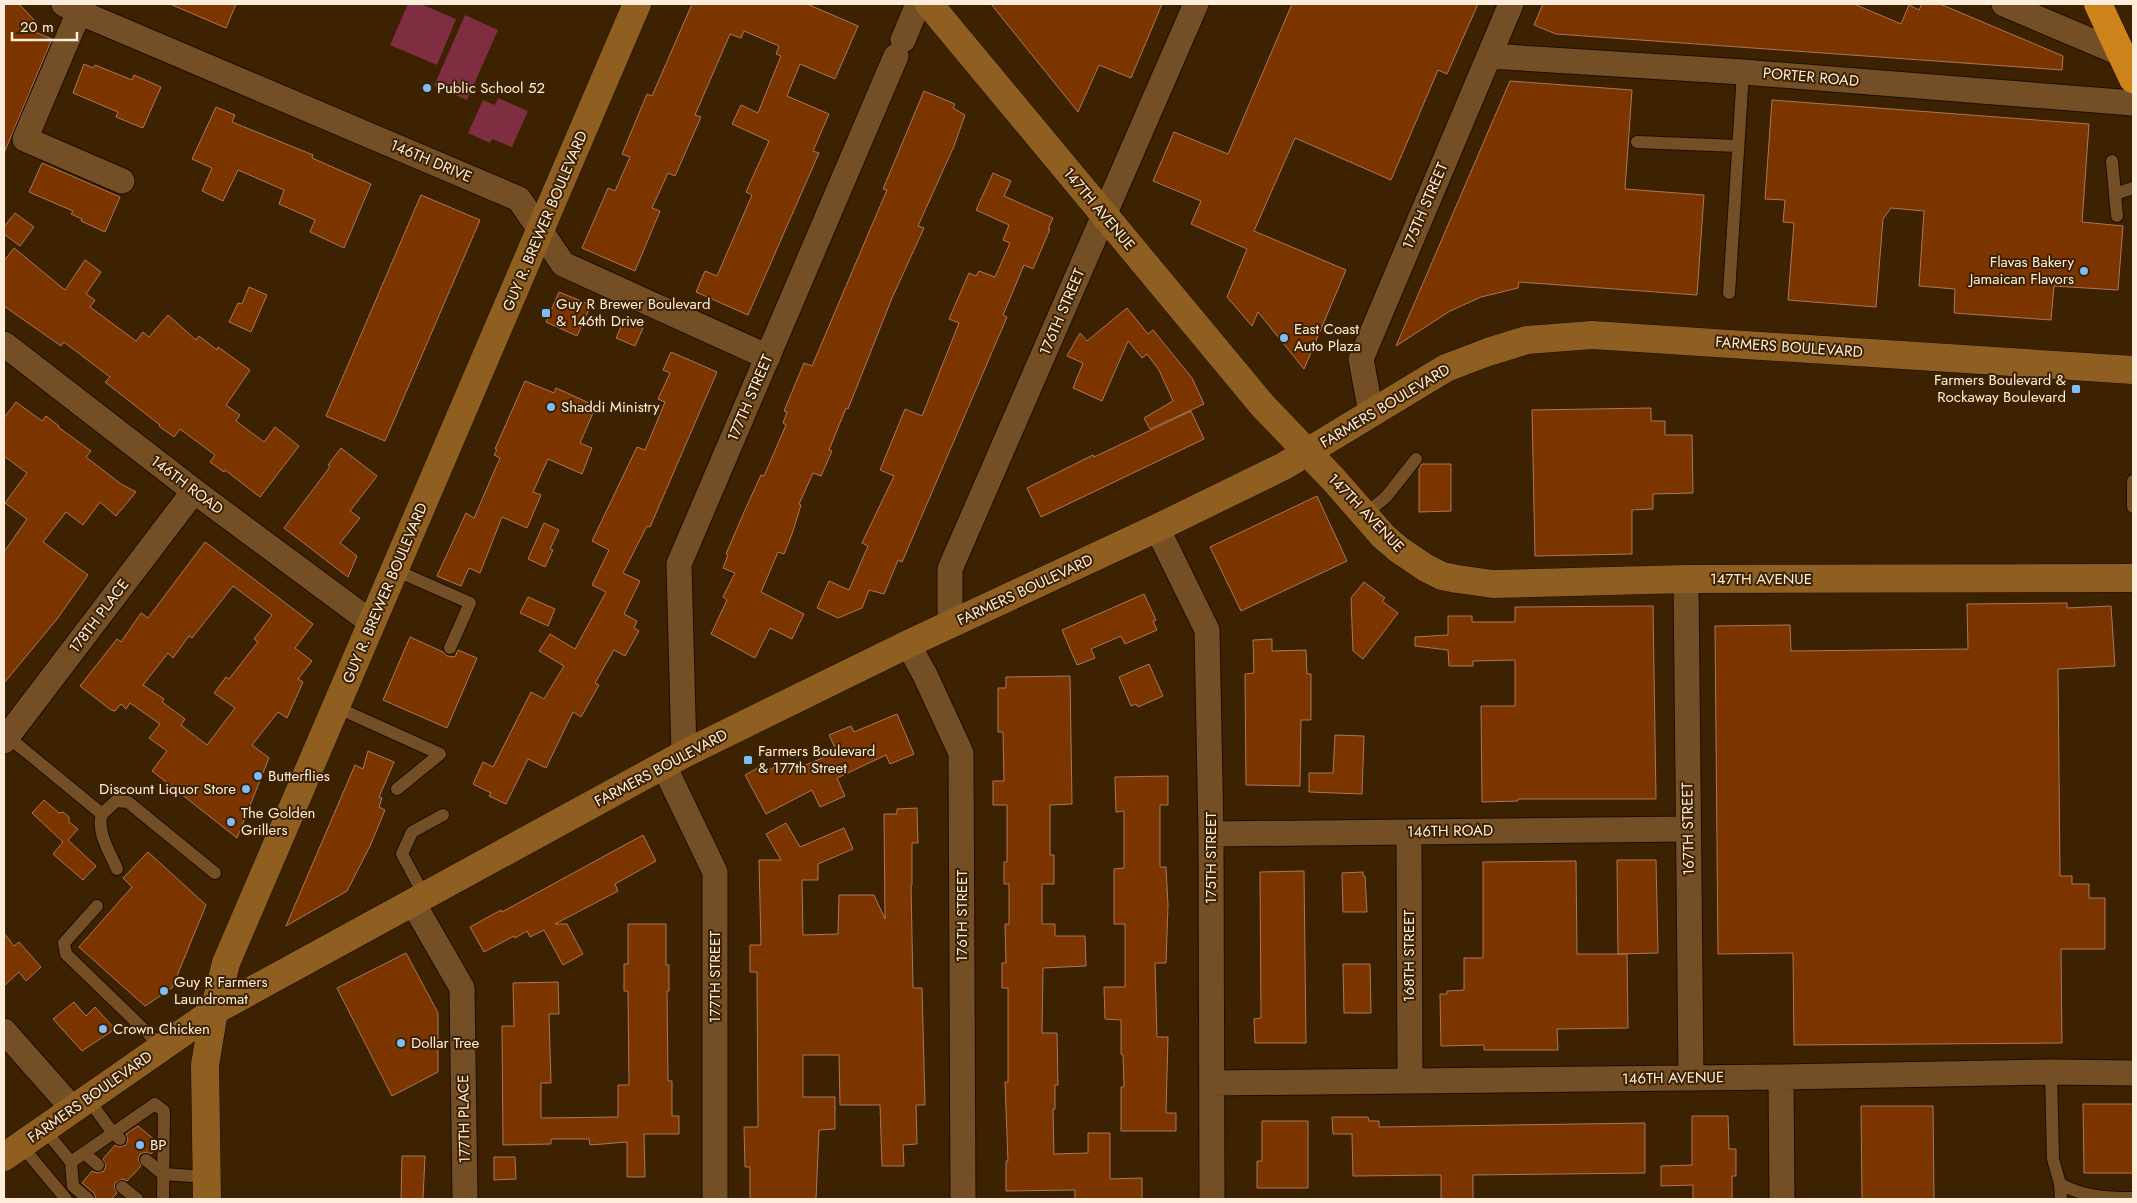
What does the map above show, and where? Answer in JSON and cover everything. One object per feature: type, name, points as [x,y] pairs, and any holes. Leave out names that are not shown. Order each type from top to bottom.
[{"type":"highway","points":[[2098,4],[2133,79]]},
{"type":"main road","name":"GUY R. BREWER BOULEVARD","points":[[207,1188],[205,1074],[214,1011],[226,963],[541,232],[637,4]]},
{"type":"main road","name":"147TH AVENUE","points":[[929,4],[1263,406],[1334,480],[1384,536],[1411,559],[1442,576],[1494,584],[1686,580],[2133,578]]},
{"type":"main road","name":"FARMERS BOULEVARD","points":[[12,1151],[214,1011],[418,898],[674,760],[908,644],[1157,528],[1284,466],[1429,377],[1460,362],[1526,340],[1592,335],[2133,370]]},
{"type":"street","name":"177TH STREET","points":[[715,1199],[715,872],[674,760],[679,564],[918,4]]},
{"type":"street","name":"176TH STREET","points":[[950,624],[950,569],[1196,4]]},
{"type":"street","name":"175TH STREET","points":[[1371,413],[1361,359],[1511,4]]},
{"type":"street","points":[[2004,4],[2122,54]]},
{"type":"street","name":"146TH DRIVE","points":[[71,8],[519,199],[563,264],[768,357]]},
{"type":"street","points":[[71,8],[25,139],[122,181]]},
{"type":"street","name":"PORTER ROAD","points":[[1489,56],[1743,72],[2133,103]]},
{"type":"street","name":"146TH ROAD","points":[[7,354],[372,623]]},
{"type":"street","name":"178TH PLACE","points":[[6,738],[194,490]]},
{"type":"street","name":"175TH STREET","points":[[1157,528],[1207,630],[1211,834],[1212,1199]]},
{"type":"street","name":"167TH STREET","points":[[1686,580],[1691,1078]]},
{"type":"street","name":"176TH STREET","points":[[908,644],[925,675],[961,753],[963,1199]]},
{"type":"street","name":"146TH ROAD","points":[[1211,834],[1688,829]]},
{"type":"street","name":"168TH STREET","points":[[1409,832],[1410,1081]]},
{"type":"street","name":"177TH PLACE","points":[[418,898],[462,988],[465,1199]]},
{"type":"street","points":[[4,1031],[81,1104]]},
{"type":"street","name":"146TH AVENUE","points":[[1212,1083],[2051,1072],[2133,1073]]},
{"type":"street","points":[[1781,1077],[1782,1199]]},
{"type":"lane","points":[[1729,293],[1743,72]]},
{"type":"lane","points":[[1637,142],[1738,146]]},
{"type":"lane","points":[[2112,161],[2118,216]]},
{"type":"lane","points":[[2115,194],[2133,188]]},
{"type":"lane","points":[[1364,515],[1386,497],[1416,459]]},
{"type":"lane","points":[[2133,481],[2133,507]]},
{"type":"lane","points":[[395,570],[470,603],[450,648]]},
{"type":"lane","points":[[336,707],[440,754],[397,788]]},
{"type":"lane","points":[[6,738],[102,814]]},
{"type":"lane","points":[[117,869],[100,829],[102,814],[116,801],[121,800],[128,802],[215,873]]},
{"type":"lane","points":[[418,898],[402,854],[412,832],[443,815]]},
{"type":"lane","points":[[97,906],[64,943],[66,954],[162,1047]]},
{"type":"lane","points":[[2051,1072],[2053,1159],[2060,1184],[2061,1199]]},
{"type":"lane","points":[[81,1104],[117,1136]]},
{"type":"lane","points":[[71,1162],[117,1136],[155,1104],[164,1111],[163,1199]]},
{"type":"lane","points":[[44,1129],[71,1162],[73,1186],[88,1199]]},
{"type":"lane","points":[[12,1151],[66,1199]]},
{"type":"lane","points":[[84,1153],[98,1165]]},
{"type":"lane","points":[[146,1160],[163,1174],[207,1188]]},
{"type":"lane","points":[[2060,1184],[2075,1192],[2102,1198],[2133,1198]]},
{"type":"lane","points":[[122,1186],[137,1199]]},
{"type":"shaded area","points":[[408,4],[421,4],[456,19],[437,65],[390,45]]},
{"type":"shaded area","points":[[465,15],[498,30],[467,100],[434,86]]},
{"type":"shaded area","points":[[498,98],[528,111],[512,147],[492,139],[490,143],[468,133],[483,100],[495,105]]},
{"type":"building","points":[[4,4],[19,4],[36,22],[28,29],[52,39],[4,153]]},
{"type":"building","points":[[170,4],[236,4],[226,28]]},
{"type":"building","points":[[692,4],[807,4],[858,26],[835,79],[800,64],[787,96],[829,114],[813,151],[819,153],[748,315],[696,292],[705,271],[717,276],[752,195],[746,192],[769,141],[732,124],[741,105],[758,113],[781,56],[776,54],[779,46],[744,31],[741,38],[730,34],[695,115],[701,117],[675,176],[668,173],[652,208],[660,211],[635,271],[582,248],[608,188],[615,191],[630,157],[622,154],[647,94],[652,96]]},
{"type":"building","points":[[991,4],[1162,4],[1131,78],[1099,65],[1078,112]]},
{"type":"building","points":[[1292,4],[1478,4],[1447,74],[1438,70],[1391,180],[1295,138],[1254,231],[1346,270],[1304,369],[1258,312],[1252,326],[1227,297],[1247,249],[1191,224],[1201,201],[1153,181],[1174,132],[1228,154]]},
{"type":"building","points":[[1543,4],[1854,4],[1901,24],[1909,5],[1919,10],[1922,4],[1940,4],[2063,56],[2062,70],[1556,34],[1534,25]]},
{"type":"building","points":[[84,64],[93,68],[95,65],[132,80],[134,75],[161,87],[143,128],[116,117],[118,112],[73,93]]},
{"type":"building","points":[[1510,81],[1632,90],[1625,189],[1704,195],[1697,295],[1519,282],[1518,288],[1481,297],[1450,311],[1396,346]]},
{"type":"building","points":[[924,91],[955,104],[953,108],[965,115],[954,146],[918,226],[924,228],[892,298],[848,409],[846,408],[829,450],[832,451],[821,476],[813,473],[799,504],[801,505],[784,554],[778,552],[761,592],[804,614],[792,639],[770,628],[755,658],[711,634],[727,600],[723,597],[735,573],[723,568],[728,555],[726,554],[761,475],[764,476],[786,425],[783,423],[787,412],[784,411],[804,363],[812,366],[887,190],[883,189]]},
{"type":"building","points":[[1772,100],[2089,124],[2082,222],[2123,226],[2118,290],[2054,286],[2051,320],[1954,313],[1955,289],[1919,286],[1924,211],[1891,208],[1883,219],[1876,307],[1788,300],[1794,223],[1783,222],[1785,200],[1765,199]]},
{"type":"building","points":[[216,107],[235,115],[232,122],[313,155],[312,158],[371,184],[344,248],[310,232],[315,220],[279,204],[284,190],[238,170],[223,201],[202,191],[212,168],[192,159]]},
{"type":"building","points":[[42,163],[120,197],[105,232],[81,221],[82,219],[71,214],[73,211],[29,192]]},
{"type":"building","points":[[993,173],[1011,181],[1004,196],[1053,218],[1048,229],[1050,229],[1033,269],[1024,265],[1003,315],[1007,317],[902,562],[898,560],[884,594],[869,590],[862,608],[838,618],[817,608],[829,581],[849,590],[868,546],[862,543],[894,476],[880,470],[905,409],[922,416],[959,323],[949,319],[969,273],[976,276],[979,271],[995,277],[1010,243],[1003,240],[1009,225],[976,210]]},
{"type":"building","points":[[421,195],[480,220],[385,441],[326,416]]},
{"type":"building","points":[[15,213],[34,227],[20,246],[4,234],[4,227]]},
{"type":"building","points":[[14,248],[65,290],[85,260],[101,272],[86,294],[95,300],[90,307],[136,341],[143,332],[149,337],[168,315],[196,340],[199,336],[217,350],[218,347],[250,370],[226,405],[240,415],[236,421],[264,442],[275,427],[299,446],[260,497],[225,470],[224,472],[210,462],[215,455],[180,429],[174,437],[159,426],[105,382],[110,377],[64,342],[61,346],[4,306],[4,261]]},
{"type":"building","points":[[249,287],[267,295],[251,332],[229,322],[238,303],[242,304]]},
{"type":"building","points":[[559,292],[591,305],[577,336],[546,322]]},
{"type":"building","points":[[1127,308],[1148,334],[1153,330],[1192,378],[1204,404],[1150,429],[1144,418],[1173,401],[1159,370],[1147,354],[1142,358],[1128,341],[1102,401],[1073,388],[1083,363],[1067,356],[1080,333],[1087,341]]},
{"type":"building","points":[[624,320],[643,328],[635,346],[616,338]]},
{"type":"building","points":[[671,352],[717,372],[650,527],[647,526],[623,573],[640,581],[624,614],[637,621],[634,628],[639,631],[625,656],[614,650],[595,683],[599,685],[581,717],[573,712],[546,768],[528,759],[506,804],[489,796],[491,793],[473,784],[483,762],[493,767],[531,692],[544,699],[564,666],[539,651],[550,634],[575,649],[606,592],[592,585],[609,550],[592,541],[637,447],[645,450],[658,419],[665,402],[658,399],[670,373],[663,370]]},
{"type":"building","points":[[525,381],[554,393],[556,388],[596,406],[580,443],[592,448],[582,474],[548,459],[533,492],[541,495],[527,528],[502,517],[480,573],[469,568],[461,586],[437,576],[466,513],[474,518],[500,458],[494,455],[497,450],[495,449]]},
{"type":"building","points":[[16,402],[42,421],[46,416],[91,451],[86,457],[121,484],[136,492],[116,516],[100,502],[83,525],[66,512],[43,542],[88,575],[57,619],[4,683],[4,552],[27,519],[5,503],[27,473],[4,456],[4,418]]},
{"type":"building","points":[[1651,408],[1651,421],[1665,421],[1665,435],[1692,435],[1693,493],[1653,494],[1653,509],[1632,510],[1632,554],[1535,556],[1532,410]]},
{"type":"building","points":[[1191,411],[1204,439],[1041,517],[1027,488],[1093,455],[1094,457]]},
{"type":"building","points":[[341,448],[377,476],[350,511],[360,518],[340,543],[357,556],[348,577],[284,528],[327,471],[330,466],[328,465]]},
{"type":"building","points":[[1422,464],[1451,464],[1451,511],[1419,512],[1419,469]]},
{"type":"building","points":[[1317,496],[1347,561],[1241,611],[1210,547]]},
{"type":"building","points":[[544,523],[559,530],[550,549],[553,550],[545,567],[528,559]]},
{"type":"building","points":[[205,542],[313,624],[295,648],[312,661],[298,679],[303,682],[287,718],[278,712],[252,745],[269,758],[237,838],[152,771],[167,751],[149,738],[160,724],[130,703],[126,709],[121,704],[115,711],[111,710],[80,686],[117,639],[121,642],[141,613],[148,618]],"holes":[[[233,586],[272,615],[254,639],[258,642],[229,679],[226,677],[214,693],[235,708],[207,745],[181,725],[185,719],[162,702],[164,699],[143,685],[168,653],[173,658],[189,636],[192,638]]]},
{"type":"building","points":[[1364,582],[1385,598],[1382,601],[1398,613],[1363,659],[1353,651],[1351,598]]},
{"type":"building","points":[[1144,594],[1156,620],[1153,621],[1157,630],[1125,644],[1121,636],[1091,649],[1095,658],[1077,665],[1062,630]]},
{"type":"building","points":[[528,597],[555,609],[548,626],[520,613]]},
{"type":"building","points":[[2067,603],[2067,608],[2111,606],[2115,666],[2058,669],[2060,876],[2072,876],[2072,884],[2089,884],[2089,898],[2105,898],[2105,949],[2061,949],[2062,1043],[1794,1045],[1793,953],[1718,954],[1715,626],[1790,625],[1791,651],[1968,649],[1967,604]]},
{"type":"building","points":[[1653,606],[1656,799],[1518,799],[1518,801],[1482,802],[1481,706],[1515,706],[1515,660],[1473,661],[1473,666],[1449,666],[1448,650],[1415,646],[1415,637],[1448,635],[1448,616],[1472,616],[1472,622],[1515,622],[1515,607]]},
{"type":"building","points":[[410,637],[443,652],[447,656],[455,657],[458,650],[477,658],[447,728],[383,700]]},
{"type":"building","points":[[1272,639],[1272,651],[1306,650],[1307,674],[1311,674],[1311,720],[1301,720],[1300,786],[1246,785],[1245,674],[1254,673],[1253,640]]},
{"type":"building","points":[[1149,664],[1163,696],[1138,707],[1136,704],[1131,706],[1119,677]]},
{"type":"building","points":[[1070,676],[1072,804],[1050,805],[1050,855],[1054,855],[1054,884],[1042,884],[1042,924],[1055,924],[1055,936],[1085,936],[1086,966],[1043,968],[1042,1033],[1057,1033],[1058,1085],[1055,1085],[1055,1109],[1053,1109],[1054,1154],[1088,1153],[1088,1133],[1110,1133],[1110,1179],[1142,1178],[1142,1199],[1075,1199],[1075,1190],[1006,1191],[1006,1161],[1008,1161],[1005,1082],[1008,1082],[1008,988],[1002,988],[1002,963],[1006,963],[1005,924],[1009,924],[1009,884],[1004,884],[1004,862],[1007,862],[1007,805],[993,805],[993,781],[1004,781],[1003,732],[998,732],[998,688],[1006,688],[1006,677]]},
{"type":"building","points":[[897,714],[914,754],[890,764],[886,755],[837,778],[845,796],[820,807],[812,790],[766,814],[745,775],[763,765],[767,771],[786,761],[791,771],[837,752],[829,735],[851,726],[854,732]]},
{"type":"building","points":[[1335,735],[1364,736],[1362,794],[1309,792],[1309,773],[1333,773]]},
{"type":"building","points":[[368,751],[394,762],[379,797],[382,798],[379,807],[385,810],[370,846],[347,891],[286,926],[355,765],[363,769]]},
{"type":"building","points":[[1168,776],[1168,805],[1160,805],[1160,867],[1166,867],[1168,905],[1166,963],[1155,963],[1157,1037],[1168,1037],[1166,1113],[1176,1113],[1176,1131],[1121,1131],[1121,1087],[1124,1087],[1123,1055],[1121,1054],[1121,1020],[1105,1019],[1104,987],[1125,987],[1125,924],[1114,924],[1114,869],[1124,868],[1124,811],[1116,812],[1115,777]]},
{"type":"building","points":[[44,800],[59,813],[63,812],[69,817],[69,822],[78,829],[68,840],[96,866],[83,880],[53,854],[63,842],[32,813]]},
{"type":"building","points":[[917,808],[918,843],[912,843],[911,885],[913,988],[922,988],[925,1105],[916,1105],[917,1144],[903,1145],[904,1166],[882,1166],[880,1105],[840,1105],[839,1055],[803,1055],[803,1097],[835,1097],[835,1129],[819,1130],[816,1199],[750,1199],[750,1167],[745,1167],[744,1127],[758,1127],[757,972],[750,972],[750,945],[761,945],[759,860],[781,860],[766,834],[786,823],[800,847],[844,828],[853,849],[818,864],[818,880],[802,880],[803,935],[838,934],[839,895],[874,895],[885,919],[884,814],[897,814],[897,809]]},
{"type":"building","points":[[643,835],[656,861],[615,884],[618,891],[555,924],[567,924],[583,954],[563,965],[544,930],[530,937],[527,931],[484,952],[470,927],[501,910],[502,912]]},
{"type":"building","points":[[148,852],[206,905],[172,988],[145,1006],[79,947],[132,887],[123,878]]},
{"type":"building","points":[[1617,860],[1656,860],[1658,953],[1618,954]]},
{"type":"building","points":[[1576,861],[1577,954],[1627,954],[1628,1028],[1557,1029],[1558,1050],[1484,1050],[1484,1045],[1441,1046],[1440,994],[1447,994],[1447,991],[1464,990],[1464,958],[1483,958],[1483,862]]},
{"type":"building","points":[[1304,871],[1306,1043],[1255,1043],[1254,1019],[1261,1018],[1260,872]]},
{"type":"building","points":[[1363,872],[1363,876],[1365,876],[1367,912],[1343,912],[1342,873]]},
{"type":"building","points":[[628,924],[666,924],[666,965],[669,965],[669,991],[667,991],[668,1081],[672,1081],[672,1116],[679,1116],[679,1134],[644,1134],[645,1177],[627,1177],[627,1142],[590,1145],[589,1139],[551,1139],[551,1144],[503,1145],[502,1026],[514,1026],[513,983],[558,982],[559,1014],[549,1014],[551,1083],[541,1083],[541,1118],[618,1117],[618,1085],[629,1085],[628,991],[624,991],[624,964],[628,964]]},
{"type":"building","points":[[4,933],[14,946],[19,942],[41,967],[26,981],[19,972],[4,986]]},
{"type":"building","name":"Dollar Tree","points":[[406,953],[438,1013],[438,1072],[392,1096],[337,988]]},
{"type":"building","points":[[1343,964],[1370,964],[1371,1013],[1344,1013]]},
{"type":"building","points":[[74,1002],[86,1016],[95,1007],[115,1029],[82,1051],[53,1019]]},
{"type":"building","points":[[2083,1104],[2133,1104],[2133,1173],[2084,1173]]},
{"type":"building","points":[[1861,1106],[1933,1106],[1934,1199],[1862,1199]]},
{"type":"building","points":[[1692,1116],[1728,1116],[1729,1149],[1736,1149],[1736,1176],[1732,1176],[1732,1199],[1693,1199],[1693,1185],[1661,1186],[1661,1166],[1692,1165]]},
{"type":"building","points":[[1332,1117],[1368,1117],[1369,1121],[1379,1121],[1379,1127],[1645,1123],[1645,1173],[1473,1175],[1473,1199],[1441,1199],[1441,1175],[1353,1176],[1352,1134],[1333,1134]]},
{"type":"building","points":[[1262,1121],[1308,1121],[1308,1188],[1257,1188],[1257,1161],[1262,1161]]},
{"type":"building","points":[[138,1126],[156,1141],[155,1149],[151,1154],[147,1152],[140,1154],[138,1159],[141,1166],[127,1181],[123,1179],[116,1182],[114,1186],[117,1193],[111,1199],[96,1199],[94,1193],[82,1183],[92,1171],[97,1173],[104,1171],[106,1166],[103,1159],[115,1145],[119,1147],[126,1145],[128,1140],[126,1134]]},
{"type":"building","points":[[402,1156],[425,1156],[423,1199],[401,1199]]},
{"type":"building","points":[[494,1157],[515,1157],[516,1179],[494,1180]]},
{"type":"place","name":"Public School 52","points":[[427,88]]},
{"type":"place","name":"Flavas Bakery Jamaican Flavors","points":[[2084,271]]},
{"type":"place","name":"Guy R Brewer Boulevard & 146th Drive","points":[[546,313]]},
{"type":"place","name":"East Coast Auto Plaza","points":[[1284,338]]},
{"type":"place","name":"Farmers Boulevard & Rockaway Boulevard","points":[[2076,389]]},
{"type":"place","name":"Shaddi Ministry","points":[[551,407]]},
{"type":"place","name":"Farmers Boulevard & 177th Street","points":[[748,760]]},
{"type":"place","name":"Butterflies","points":[[258,776]]},
{"type":"place","name":"Discount Liquor Store","points":[[246,789]]},
{"type":"place","name":"The Golden Grillers","points":[[231,822]]},
{"type":"place","name":"Guy R Farmers Laundromat","points":[[164,991]]},
{"type":"place","name":"Crown Chicken","points":[[103,1029]]},
{"type":"place","name":"Dollar Tree","points":[[401,1043]]},
{"type":"place","name":"BP","points":[[140,1145]]}]
